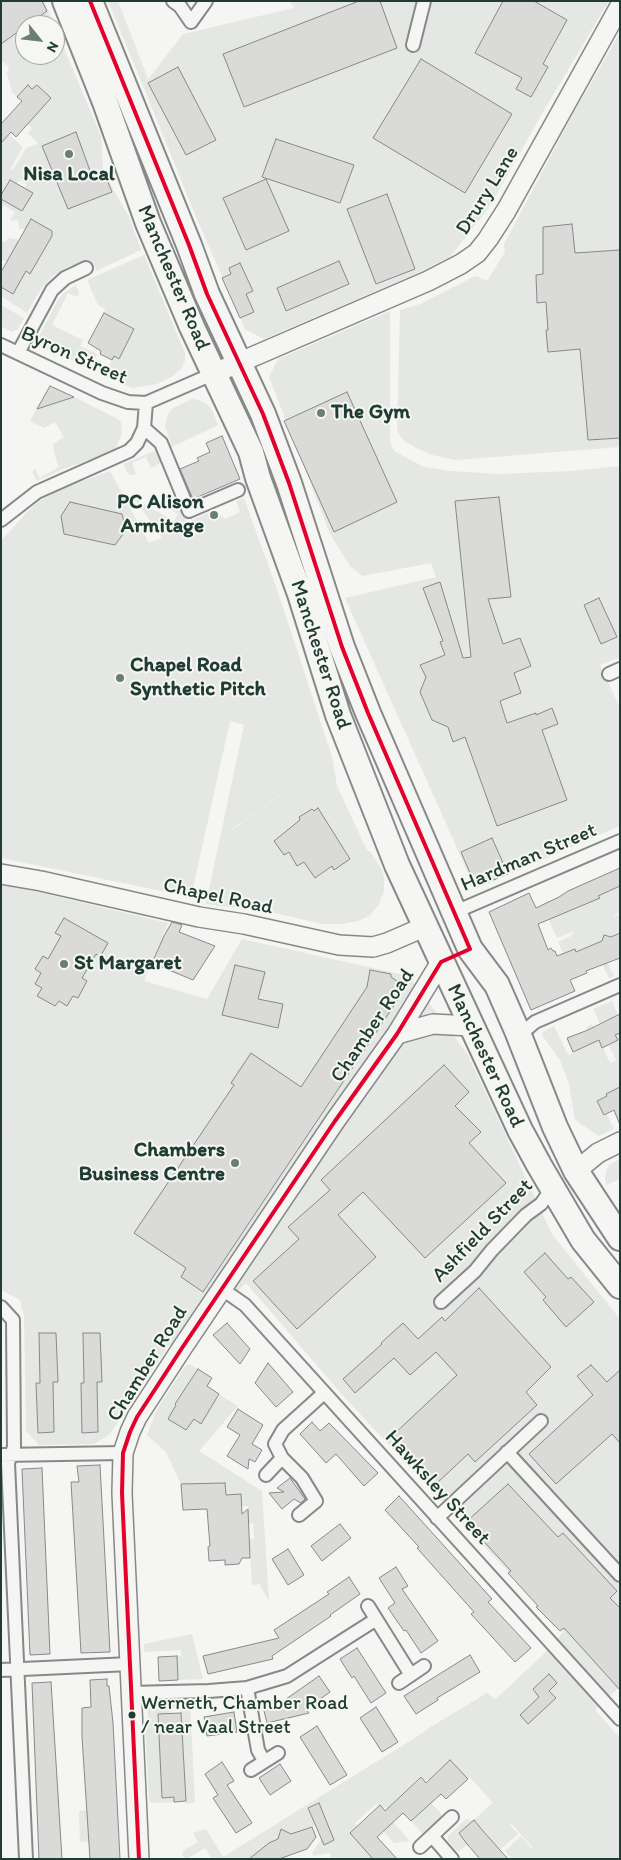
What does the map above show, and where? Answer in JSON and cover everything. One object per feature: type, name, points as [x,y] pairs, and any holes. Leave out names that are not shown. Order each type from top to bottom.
[{"type":"highway","name":"Manchester Road","points":[[64,1],[105,102],[148,223],[192,327],[263,414],[289,482],[342,647],[368,713],[470,949],[497,985],[518,1032],[530,1066],[528,1092],[564,1171],[584,1240],[616,1281]]},
{"type":"highway","name":"Manchester Road","points":[[90,1],[207,294],[250,452],[300,594],[338,715],[383,832],[470,1026],[539,1166],[565,1179],[620,1238]]},
{"type":"highway","points":[[424,927],[455,912]]},
{"type":"highway","points":[[442,962],[470,949]]},
{"type":"street","points":[[173,1],[180,6],[191,22],[206,1]]},
{"type":"street","points":[[413,45],[424,1]]},
{"type":"street","name":"Drury Lane","points":[[227,368],[428,281],[461,264],[477,252],[506,211],[620,6]]},
{"type":"street","points":[[18,353],[52,290],[65,278],[86,268]]},
{"type":"street","name":"Byron Street","points":[[1,345],[114,398],[128,402],[146,403],[227,368]]},
{"type":"street","points":[[1,520],[37,492],[129,451],[137,443],[144,428],[146,403]]},
{"type":"street","points":[[144,428],[161,443],[189,511],[225,502],[238,490]]},
{"type":"street","name":"Hardman Street","points":[[455,912],[620,841]]},
{"type":"street","name":"Chapel Road","points":[[1,874],[41,880],[199,917],[244,924],[339,945],[373,946],[387,943],[424,927]]},
{"type":"street","name":"Chamber Road","points":[[139,1859],[122,1493],[123,1453],[137,1417],[396,1034],[442,962]]},
{"type":"street","points":[[518,1032],[528,1028],[535,1022],[620,985]]},
{"type":"street","points":[[396,1034],[434,1024],[470,1026]]},
{"type":"street","points":[[565,1179],[598,1153],[620,1142]]},
{"type":"street","name":"Ashfield Street","points":[[441,1302],[475,1271],[492,1250],[526,1215],[541,1204],[565,1179]]},
{"type":"street","name":"Hawksley Street","points":[[222,1289],[245,1305],[437,1518],[617,1711]]},
{"type":"street","points":[[1,1307],[13,1320],[14,1447],[6,1455]]},
{"type":"street","points":[[299,1515],[316,1501],[302,1478],[282,1458],[275,1444],[278,1436],[324,1393]]},
{"type":"street","points":[[437,1518],[541,1421]]},
{"type":"street","points":[[507,1452],[620,1575]]},
{"type":"street","points":[[6,1455],[123,1453]]},
{"type":"street","points":[[6,1455],[8,1463],[26,1859]]},
{"type":"street","points":[[266,1475],[282,1458]]},
{"type":"street","points":[[368,1606],[411,1675]]},
{"type":"street","points":[[130,1693],[247,1688],[287,1676],[375,1620]]},
{"type":"street","points":[[1,1670],[130,1664]]},
{"type":"street","points":[[399,1683],[424,1666]]},
{"type":"street","points":[[247,1688],[258,1750],[264,1761]]},
{"type":"street","points":[[251,1770],[278,1753]]},
{"type":"street","points":[[420,1847],[452,1817]]},
{"type":"street","points":[[432,1836],[452,1859]]},
{"type":"shaded area","points":[[1,1],[44,1],[50,15],[15,15],[15,65],[65,65],[65,51],[101,136],[103,171],[129,217],[141,250],[96,271],[94,264],[88,261],[69,266],[37,144],[73,131],[57,99],[1,61]]},
{"type":"shaded area","points":[[108,1],[118,1],[148,79],[143,86]]},
{"type":"shaded area","points":[[290,1],[609,1],[490,206],[451,256],[418,273],[264,339],[245,329],[194,212],[143,86],[183,34],[294,8]]},
{"type":"shaded area","points":[[620,33],[620,447],[456,460],[432,455],[416,448],[403,440],[397,431],[400,310],[420,304],[475,276],[487,281],[505,252],[504,244],[574,112]]},
{"type":"shaded area","points":[[15,56],[15,65],[42,65],[61,107],[71,103],[67,92],[77,89],[90,117],[73,132],[39,144],[28,133],[32,128],[27,124],[51,98],[37,85],[32,89],[28,86],[17,97],[12,92],[7,74],[9,66],[4,64]]},
{"type":"shaded area","points":[[155,95],[186,155],[201,148],[210,166],[195,174],[192,168],[184,172],[181,171],[153,101]]},
{"type":"shaded area","points":[[5,131],[23,147],[11,168],[13,170],[26,148],[37,144],[69,266],[53,276],[42,287],[27,313],[1,296],[1,287],[13,294],[13,266],[1,259],[1,242],[7,241],[8,238],[16,239],[43,251],[53,232],[37,223],[25,229],[19,229],[18,220],[10,221],[15,212],[4,205],[1,209],[1,199],[22,211],[32,193],[25,188],[27,184],[20,180],[17,184],[10,180],[1,195],[1,143]]},
{"type":"shaded area","points":[[144,255],[185,353],[185,361],[181,369],[173,376],[157,384],[132,388],[104,376],[114,356],[119,359],[134,329],[104,313],[105,309],[98,305],[87,280]]},
{"type":"shaded area","points":[[76,285],[79,293],[77,297],[68,293],[52,325],[83,340],[80,346],[97,354],[90,369],[40,345],[39,341],[39,336],[58,300],[65,292]]},
{"type":"shaded area","points":[[1,305],[24,318],[18,329],[12,332],[1,326]]},
{"type":"shaded area","points":[[390,311],[390,441],[394,451],[424,467],[449,471],[498,474],[572,471],[620,466],[620,657],[600,665],[620,708],[620,826],[480,887],[474,886],[345,598],[436,577],[431,563],[362,576],[350,566],[330,534],[269,377],[278,359]]},
{"type":"shaded area","points":[[68,394],[116,418],[121,422],[122,433],[115,450],[37,481],[32,472],[35,469],[40,478],[59,467],[53,444],[64,437],[55,422],[44,428],[30,421],[39,405],[40,407],[69,398]]},
{"type":"shaded area","points":[[192,399],[199,400],[208,405],[218,425],[172,447],[165,426],[168,414],[173,408]]},
{"type":"shaded area","points":[[157,450],[161,463],[151,468],[146,457],[132,463],[136,474],[131,475],[126,471],[124,464]]},
{"type":"shaded area","name":"Chapel Road Synthetic Pitch","points":[[110,471],[149,543],[162,538],[134,498],[174,521],[178,514],[169,509],[179,505],[187,523],[214,510],[225,519],[240,512],[236,501],[244,498],[278,592],[332,757],[231,830],[233,832],[228,885],[241,887],[238,908],[206,904],[244,725],[230,721],[191,897],[1,858],[1,541],[39,501],[66,487]]},
{"type":"shaded area","points":[[332,757],[337,786],[365,846],[384,876],[384,891],[378,906],[369,916],[358,921],[342,924],[322,924],[255,908],[216,906],[232,830]]},
{"type":"shaded area","points":[[370,851],[382,870],[384,881],[382,896],[378,904],[368,915],[354,895],[379,877],[373,867],[375,865],[367,853]]},
{"type":"shaded area","points":[[582,884],[590,902],[599,898],[598,895],[620,886],[620,912],[613,916],[620,914],[620,935],[619,933],[611,937],[612,939],[606,935],[603,937],[603,943],[600,947],[614,976],[609,978],[602,964],[586,948],[580,950],[577,955],[574,949],[567,952],[576,978],[574,978],[558,942],[571,936],[574,931],[557,938],[542,905],[548,902],[576,908],[587,904],[579,886]]},
{"type":"shaded area","points":[[1,885],[168,923],[144,981],[207,999],[104,1201],[33,1099],[1,1127]]},
{"type":"shaded area","points":[[261,891],[264,891],[261,907],[272,909],[273,906],[284,909],[285,906],[322,911],[324,900],[326,900],[333,909],[338,906],[340,910],[353,901],[365,916],[359,920],[338,924],[322,923],[256,909]]},
{"type":"shaded area","points":[[242,939],[409,976],[468,1055],[552,1234],[620,1319],[620,1687],[595,1710],[620,1738],[620,1859],[543,1859],[427,1729],[487,1693],[495,1700],[543,1655],[564,1631],[345,1398],[246,1283],[213,1314],[189,1348],[169,1345],[158,1338],[1,1283],[1,1127],[33,1099],[104,1201],[207,999]]},
{"type":"shaded area","points":[[612,1001],[618,1015],[600,1023],[593,1009]]},
{"type":"shaded area","points":[[592,1024],[610,1063],[616,1060],[609,1045],[617,1040],[615,1035],[620,1033],[620,1094],[617,1089],[597,1101],[604,1115],[607,1114],[614,1129],[599,1136],[575,1120],[569,1084],[560,1060],[542,1035],[543,1032],[554,1026],[568,1055],[593,1043],[586,1027]]},
{"type":"shaded area","points":[[620,1159],[620,1179],[606,1185],[606,1171],[609,1165]]},
{"type":"shaded area","points":[[540,1225],[547,1228],[552,1234],[525,1256],[522,1250],[526,1237],[533,1229]]},
{"type":"shaded area","points":[[1,1283],[158,1338],[169,1345],[110,1434],[94,1444],[39,1445],[26,1431],[24,1316],[20,1300],[1,1290]],"holes":[[[40,1333],[56,1333],[58,1382],[53,1382],[54,1432],[38,1432],[36,1383],[40,1383]],[[100,1333],[101,1382],[97,1382],[98,1432],[82,1433],[81,1383],[84,1383],[83,1334]]]},
{"type":"shaded area","points":[[189,1364],[198,1369],[175,1404],[168,1419],[186,1430],[194,1419],[201,1423],[207,1394],[216,1400],[220,1395],[238,1406],[199,1451],[262,1491],[269,1602],[260,1584],[252,1585],[250,1547],[242,1547],[242,1540],[254,1539],[253,1523],[242,1524],[241,1517],[249,1517],[248,1506],[241,1506],[226,1495],[225,1483],[181,1484],[166,1452],[147,1435],[157,1409],[186,1365]]},
{"type":"shaded area","points":[[192,1634],[203,1679],[178,1680],[177,1656],[181,1656],[181,1650],[144,1652],[144,1644]]},
{"type":"shaded area","points":[[543,1655],[564,1677],[558,1682],[548,1672],[530,1689],[537,1697],[517,1716],[519,1719],[515,1723],[495,1701],[490,1702],[442,1744],[437,1740],[470,1777],[468,1779],[429,1781],[427,1779],[425,1781],[420,1777],[387,1809],[385,1807],[383,1809],[377,1803],[355,1823],[357,1826],[350,1833],[371,1859],[331,1859],[330,1853],[314,1856],[312,1853],[329,1828],[319,1803],[308,1808],[315,1825],[273,1841],[279,1856],[272,1859],[263,1848],[249,1859],[212,1859],[205,1848],[187,1859],[182,1854],[184,1850],[198,1842],[193,1833],[206,1829],[223,1857],[487,1693],[495,1700]]},
{"type":"shaded area","points":[[566,1679],[597,1712],[583,1724],[558,1698],[564,1692],[559,1686]]},
{"type":"shaded area","points":[[190,1704],[195,1803],[186,1804],[181,1708],[169,1708],[170,1713],[158,1714],[163,1798],[174,1797],[174,1802],[153,1803],[149,1801],[145,1726],[148,1721],[147,1705]]},
{"type":"shaded area","points":[[493,1802],[518,1834],[500,1850],[474,1820]]},
{"type":"shaded area","points":[[431,1803],[443,1816],[423,1834],[411,1821]]},
{"type":"shaded area","points":[[95,1810],[89,1841],[80,1842],[79,1811]]},
{"type":"shaded area","points":[[466,1819],[473,1821],[459,1833],[468,1844],[458,1852],[448,1841],[448,1836]]},
{"type":"shaded area","points":[[393,1822],[410,1841],[394,1843],[383,1831]]},
{"type":"shaded area","points":[[521,1836],[543,1859],[513,1859],[507,1854],[505,1851]]},
{"type":"building","points":[[1,1],[42,1],[47,11],[41,15],[15,15],[15,34],[1,44]]},
{"type":"building","points":[[359,1],[380,1],[397,48],[244,107],[223,54]]},
{"type":"building","points":[[503,1],[534,1],[567,20],[543,64],[548,67],[531,97],[516,89],[522,78],[475,53]]},
{"type":"building","points":[[421,59],[512,114],[465,193],[373,138]]},
{"type":"building","points":[[178,67],[216,140],[186,155],[148,83]]},
{"type":"building","points":[[28,85],[32,89],[37,85],[51,98],[16,137],[11,132],[1,143],[1,124],[22,101],[17,97]]},
{"type":"building","points":[[76,132],[93,179],[105,175],[112,192],[68,209],[42,146]]},
{"type":"building","points":[[276,139],[354,165],[340,203],[262,177]]},
{"type":"building","points":[[266,179],[289,231],[246,250],[223,198]]},
{"type":"building","points":[[10,180],[33,193],[22,211],[1,199],[1,195]]},
{"type":"building","points":[[387,194],[415,269],[376,284],[347,209]]},
{"type":"building","points":[[31,219],[52,231],[52,236],[30,274],[26,271],[13,294],[1,287],[1,272]]},
{"type":"building","points":[[572,224],[575,253],[620,250],[620,438],[588,440],[580,349],[548,352],[546,302],[537,303],[536,275],[543,274],[543,227]]},
{"type":"building","points":[[339,261],[349,284],[286,311],[277,288]]},
{"type":"building","points":[[240,263],[253,291],[246,294],[254,312],[240,318],[222,278],[231,274],[229,268]]},
{"type":"building","points":[[104,313],[134,329],[119,359],[114,356],[112,360],[100,354],[101,351],[88,343]]},
{"type":"building","points":[[50,386],[74,397],[37,409]]},
{"type":"building","points":[[347,392],[397,502],[334,532],[284,421]]},
{"type":"building","points":[[222,436],[240,479],[193,499],[180,469],[199,461],[197,458],[210,452],[206,443]]},
{"type":"building","points":[[499,497],[511,597],[488,599],[503,644],[520,638],[531,666],[514,673],[521,693],[500,701],[507,723],[536,713],[536,715],[552,708],[558,724],[542,730],[567,800],[497,826],[465,737],[453,742],[448,727],[432,720],[420,692],[426,677],[420,665],[445,655],[440,642],[443,641],[423,588],[440,582],[463,658],[471,657],[455,501]]},
{"type":"building","points":[[70,502],[122,514],[126,530],[115,545],[64,534],[61,516]]},
{"type":"building","points":[[599,598],[617,637],[601,644],[584,605]]},
{"type":"building","points":[[318,808],[350,859],[334,870],[332,866],[315,878],[304,862],[297,866],[289,852],[284,855],[274,841],[300,820],[299,817],[312,809],[314,811]]},
{"type":"building","points":[[492,838],[508,874],[476,887],[461,852]]},
{"type":"building","points":[[620,868],[620,886],[598,896],[600,898],[538,924],[548,950],[551,948],[557,956],[575,949],[576,952],[602,941],[604,935],[611,937],[620,933],[620,958],[586,971],[587,973],[570,980],[575,991],[531,1010],[489,912],[529,893],[536,908],[568,891]]},
{"type":"building","name":"St Margaret","points":[[64,918],[108,943],[100,957],[96,954],[82,978],[87,981],[78,998],[73,996],[67,1006],[59,1001],[55,1006],[37,996],[42,988],[35,984],[41,973],[35,969],[43,956],[48,959],[61,936],[55,933]]},
{"type":"building","points":[[172,922],[182,925],[179,932],[215,946],[193,980],[152,963]]},
{"type":"building","points":[[235,965],[265,972],[258,999],[283,1004],[278,1028],[222,1015]]},
{"type":"building","name":"Chambers Business Centre","points":[[370,970],[391,974],[391,977],[397,981],[397,997],[399,998],[203,1292],[181,1277],[186,1268],[134,1233],[234,1085],[231,1083],[251,1053],[301,1087],[367,987]]},
{"type":"building","points":[[620,1014],[620,1033],[615,1035],[618,1040],[602,1048],[599,1040],[573,1052],[567,1038]]},
{"type":"building","points":[[444,1065],[469,1092],[455,1106],[481,1132],[469,1143],[506,1183],[425,1258],[363,1192],[338,1215],[376,1257],[297,1329],[253,1281],[299,1239],[288,1227],[330,1190],[321,1180]]},
{"type":"building","points":[[620,1087],[620,1125],[614,1110],[604,1115],[597,1101]]},
{"type":"building","points":[[545,1253],[568,1279],[571,1277],[594,1302],[566,1327],[543,1300],[546,1297],[524,1272]]},
{"type":"building","points":[[479,1288],[551,1367],[526,1392],[537,1405],[475,1462],[468,1454],[436,1484],[392,1436],[457,1375],[436,1352],[410,1375],[394,1358],[355,1393],[343,1379],[403,1323],[418,1339],[442,1317],[445,1321]]},
{"type":"building","points":[[227,1323],[250,1349],[240,1364],[213,1335]]},
{"type":"building","points":[[39,1333],[56,1333],[58,1382],[53,1382],[54,1432],[38,1433],[36,1383],[40,1383]]},
{"type":"building","points":[[83,1333],[100,1333],[102,1382],[97,1382],[98,1432],[82,1433]]},
{"type":"building","points":[[268,1363],[293,1392],[276,1407],[255,1383]]},
{"type":"building","points":[[591,1365],[607,1382],[620,1370],[620,1443],[612,1434],[556,1484],[529,1454],[593,1395],[577,1376]]},
{"type":"building","points":[[198,1369],[212,1378],[207,1386],[219,1394],[201,1424],[194,1419],[186,1430],[168,1419],[175,1404]]},
{"type":"building","points":[[238,1409],[263,1425],[252,1444],[262,1450],[255,1462],[249,1459],[248,1469],[227,1456],[240,1435],[227,1427]]},
{"type":"building","points":[[312,1422],[320,1431],[329,1423],[378,1473],[364,1486],[336,1454],[326,1463],[300,1434]]},
{"type":"building","points":[[100,1465],[110,1652],[81,1653],[71,1482],[79,1482],[77,1466]]},
{"type":"building","points":[[42,1468],[50,1654],[30,1655],[22,1469]]},
{"type":"building","points":[[290,1478],[305,1499],[301,1503],[294,1499],[282,1509],[269,1493],[284,1492],[277,1488]]},
{"type":"building","points":[[225,1483],[226,1495],[241,1494],[242,1514],[248,1509],[250,1558],[242,1558],[239,1564],[225,1565],[225,1560],[209,1561],[208,1547],[210,1546],[207,1509],[183,1510],[181,1484]]},
{"type":"building","points":[[508,1484],[558,1537],[563,1533],[617,1591],[610,1598],[620,1608],[620,1690],[564,1628],[560,1631],[536,1607],[538,1606],[508,1573],[511,1571],[466,1522]]},
{"type":"building","points":[[399,1496],[492,1599],[488,1602],[531,1648],[515,1662],[471,1614],[474,1612],[385,1510]]},
{"type":"building","points":[[340,1524],[351,1538],[322,1561],[311,1546]]},
{"type":"building","points":[[288,1549],[304,1575],[288,1585],[272,1559]]},
{"type":"building","points":[[396,1567],[408,1586],[402,1589],[438,1641],[421,1653],[406,1630],[404,1631],[388,1608],[395,1603],[379,1578]]},
{"type":"building","points":[[349,1577],[360,1594],[272,1656],[273,1659],[208,1674],[203,1656],[279,1638],[274,1630],[329,1594],[327,1592]]},
{"type":"building","points":[[357,1648],[386,1693],[371,1703],[354,1676],[352,1678],[340,1659]]},
{"type":"building","points":[[470,1655],[480,1672],[437,1698],[438,1700],[416,1714],[404,1696]]},
{"type":"building","points":[[177,1656],[178,1680],[159,1681],[158,1657]]},
{"type":"building","points":[[549,1674],[557,1683],[549,1691],[556,1698],[528,1724],[520,1715],[539,1697],[533,1689]]},
{"type":"building","points":[[319,1676],[330,1692],[306,1709],[309,1713],[267,1723],[262,1703],[274,1700],[276,1706]]},
{"type":"building","points":[[107,1679],[113,1723],[120,1859],[90,1859],[82,1737],[82,1708],[91,1707],[90,1680]]},
{"type":"building","points":[[51,1682],[62,1859],[39,1859],[32,1683]]},
{"type":"building","points":[[376,1707],[398,1742],[382,1752],[360,1718]]},
{"type":"building","points":[[234,1712],[237,1732],[207,1736],[204,1717]]},
{"type":"building","points":[[181,1713],[186,1801],[174,1802],[174,1797],[162,1798],[158,1714]]},
{"type":"building","points":[[317,1726],[347,1775],[330,1785],[300,1737]]},
{"type":"building","points":[[450,1760],[468,1779],[446,1799],[441,1794],[411,1821],[403,1813],[377,1837],[397,1859],[373,1859],[350,1833],[380,1805],[385,1811],[421,1777],[426,1783]]},
{"type":"building","points":[[222,1762],[234,1781],[227,1785],[252,1823],[236,1833],[213,1798],[218,1795],[205,1774]]},
{"type":"building","points":[[280,1764],[291,1781],[270,1795],[259,1778]]},
{"type":"building","points":[[319,1803],[334,1840],[324,1845],[308,1808]]},
{"type":"building","points":[[474,1820],[508,1859],[480,1859],[459,1833]]},
{"type":"building","points":[[312,1827],[316,1837],[307,1849],[279,1859],[249,1859],[269,1843],[278,1839],[281,1829],[291,1834]]},
{"type":"transit line","points":[[90,1],[207,294],[263,414],[289,483],[342,647],[368,713],[470,949],[441,962]]},
{"type":"transit line","points":[[139,1859],[122,1493],[123,1453],[130,1432],[137,1417],[182,1348],[335,1121],[397,1034],[441,962]]},
{"type":"place","name":"Nisa Local","points":[[69,154]]},
{"type":"place","name":"The Gym","points":[[321,413]]},
{"type":"place","name":"PC Alison Armitage","points":[[214,515]]},
{"type":"place","name":"Chapel Road Synthetic Pitch","points":[[120,678]]},
{"type":"place","name":"St Margaret","points":[[64,964]]},
{"type":"place","name":"Chambers Business Centre","points":[[235,1163]]},
{"type":"place","name":"Werneth, Chamber Road / near Vaal Street","points":[[132,1715]]}]
